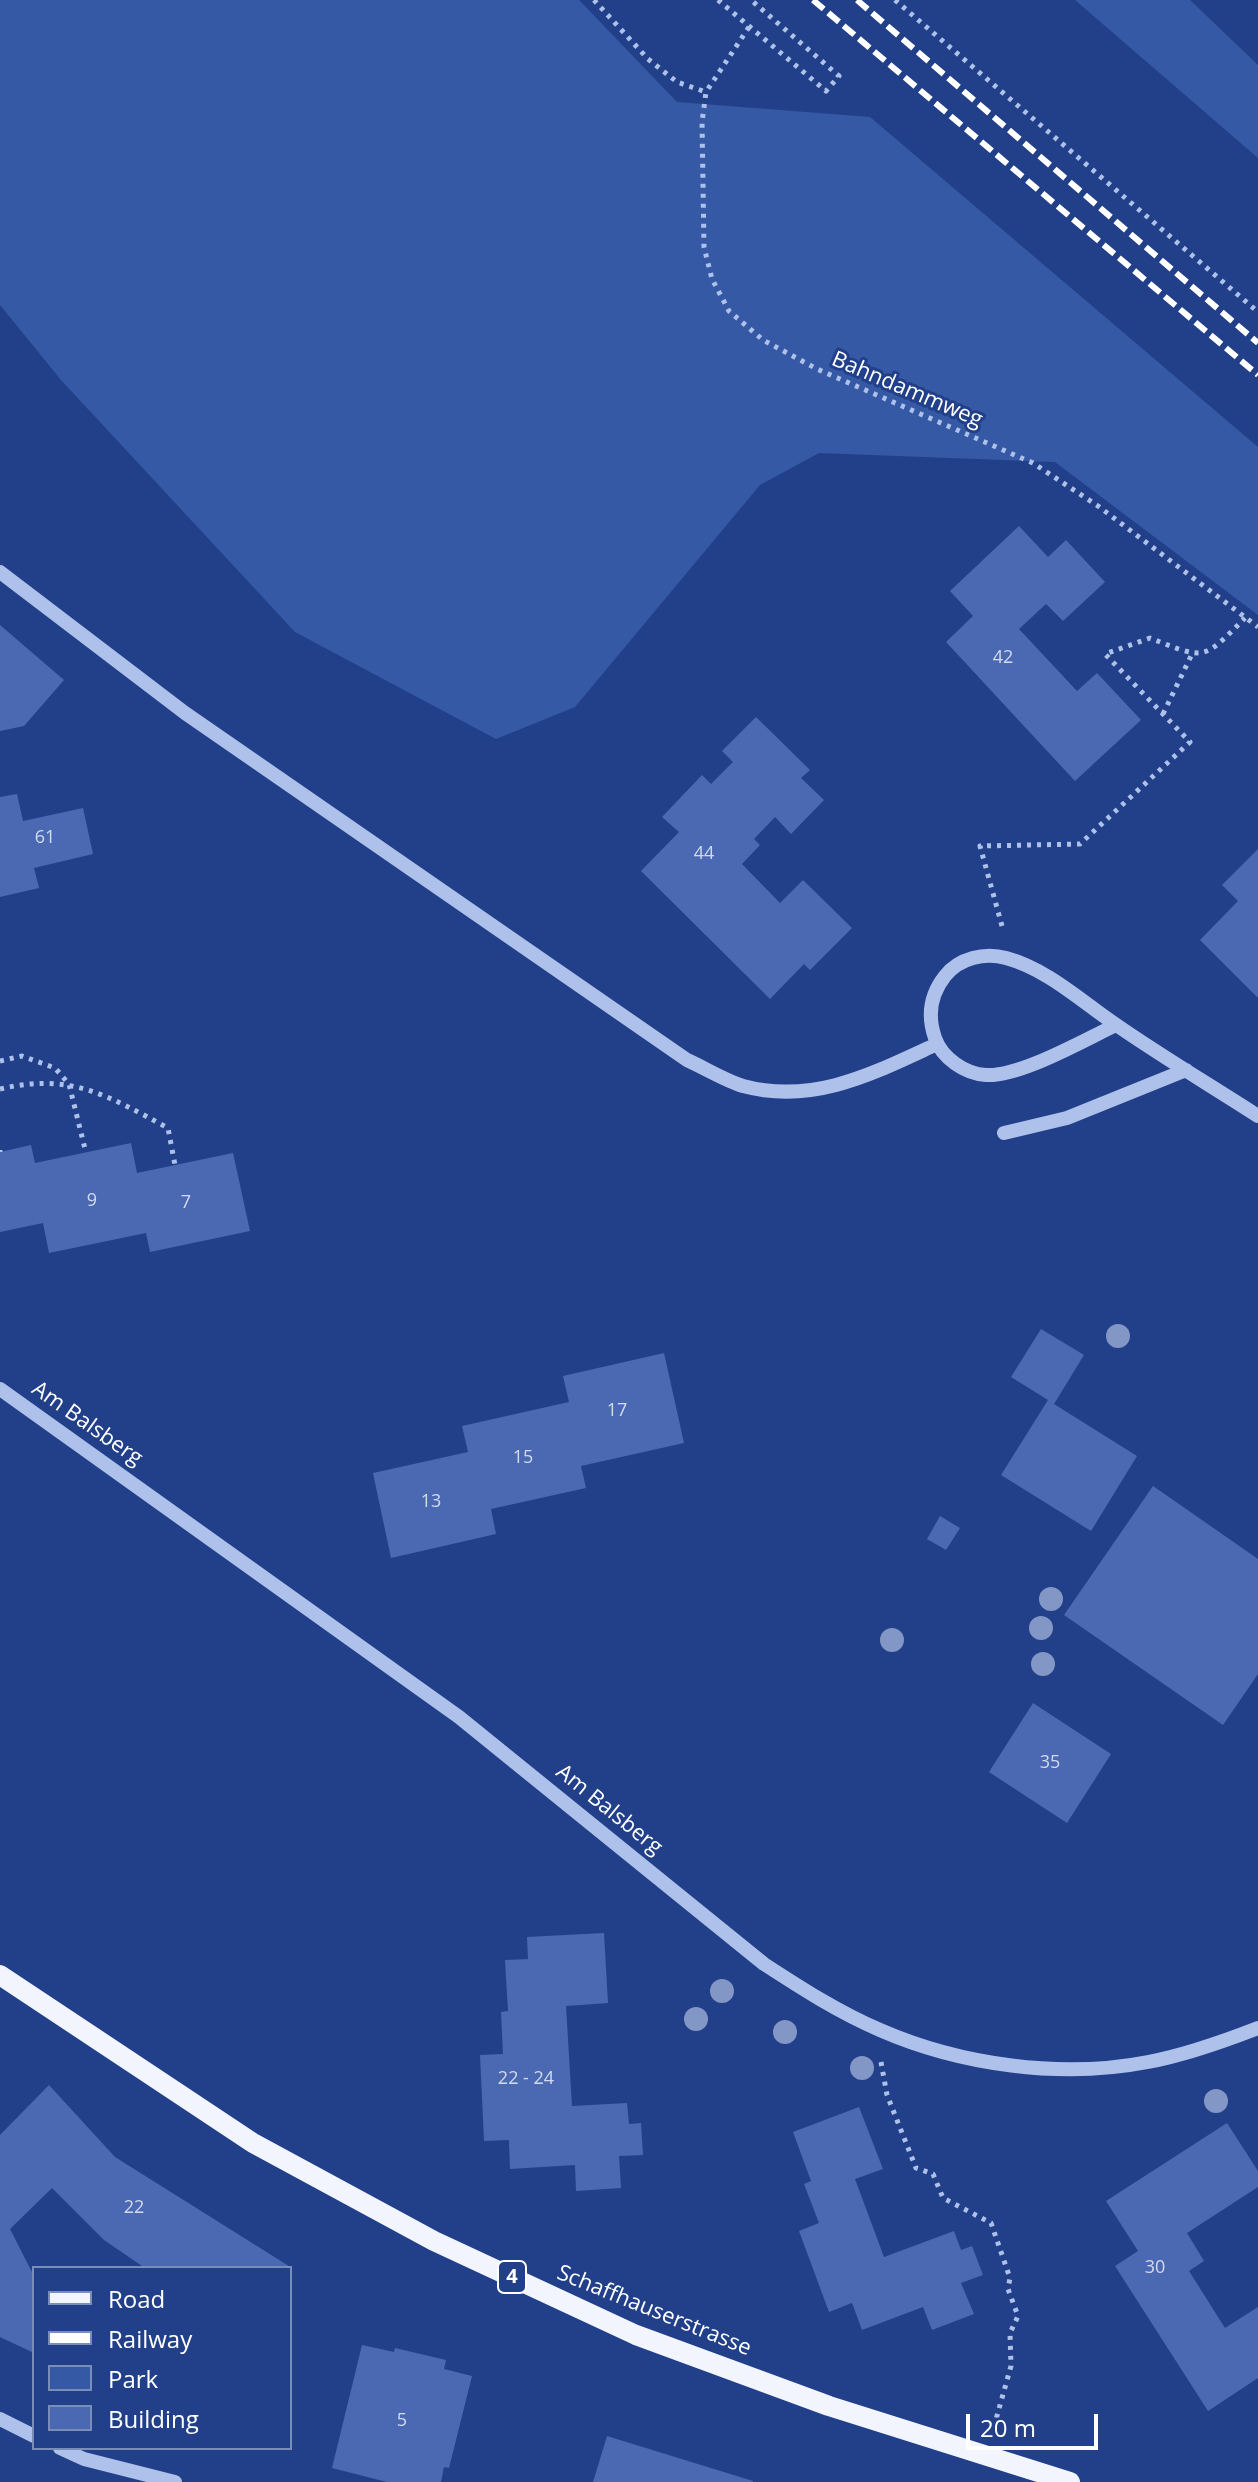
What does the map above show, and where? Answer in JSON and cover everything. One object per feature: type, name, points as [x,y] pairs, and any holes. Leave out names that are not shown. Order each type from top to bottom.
[{"type":"main road","name":"Schaffhauserstrasse","points":[[0,1975],[253,2143],[434,2241],[636,2335],[829,2406],[1070,2482]]},
{"type":"street","points":[[0,572],[185,713],[687,1060],[743,1085],[799,1093],[857,1079],[937,1044]]},
{"type":"street","points":[[1116,1025],[1025,1066],[986,1075],[966,1071],[950,1060],[937,1044],[931,1025],[930,1006],[936,988],[948,972],[964,961],[983,956],[1003,957],[1021,963],[1055,982],[1258,1116]]},
{"type":"street","points":[[1004,1133],[1067,1118],[1186,1070]]},
{"type":"street","name":"Am Balsberg","points":[[0,1389],[459,1717],[764,1964],[816,1998],[880,2030],[920,2045],[976,2059],[1035,2067],[1092,2069],[1147,2063],[1205,2049],[1258,2028]]},
{"type":"street","points":[[0,2419],[32,2435]]},
{"type":"street","points":[[64,2450],[84,2459],[175,2482]]},
{"type":"path","points":[[594,0],[648,59],[677,82],[706,92]]},
{"type":"path","points":[[718,0],[826,91],[839,76],[751,0]]},
{"type":"path","points":[[895,0],[1258,312]]},
{"type":"path","name":"Bahndammweg","points":[[749,27],[706,92],[702,122],[704,247],[712,279],[729,311],[763,340],[817,369],[1033,463],[1098,506],[1258,627]]},
{"type":"path","points":[[1002,926],[980,846],[1080,844],[1190,742],[1105,654],[1150,638],[1192,654],[1213,649],[1245,618]]},
{"type":"path","points":[[1163,714],[1192,654]]},
{"type":"path","points":[[0,1061],[22,1056],[55,1068],[69,1084],[86,1153]]},
{"type":"path","points":[[0,1089],[42,1083],[69,1084],[98,1091],[168,1128],[175,1165]]},
{"type":"path","points":[[881,2062],[887,2095],[916,2168],[933,2174],[943,2198],[991,2223],[1010,2278],[1008,2289],[1018,2316],[1010,2333],[1011,2366],[995,2423]]},
{"type":"green space","points":[[0,0],[579,0],[677,102],[870,117],[1258,447],[1258,615],[1055,462],[819,453],[760,485],[575,707],[496,739],[295,632],[61,380],[0,305]]},
{"type":"green space","points":[[1075,0],[1190,0],[1258,65],[1258,158]]},
{"type":"building","points":[[1019,526],[1048,557],[1066,540],[1105,582],[1063,621],[1046,604],[1019,629],[1077,691],[1097,673],[1141,720],[1075,781],[946,642],[973,616],[950,591]]},
{"type":"building","points":[[0,625],[64,680],[24,726],[0,731]]},
{"type":"building","points":[[756,717],[810,770],[801,778],[824,800],[791,834],[775,817],[754,839],[760,845],[742,864],[780,903],[803,880],[852,928],[810,970],[804,964],[770,999],[641,871],[679,832],[662,817],[702,775],[711,784],[733,762],[722,751]]},
{"type":"building","points":[[17,794],[23,821],[83,808],[93,854],[34,868],[39,888],[0,897],[0,797]]},
{"type":"building","points":[[1258,849],[1258,998],[1200,940],[1238,901],[1222,885]]},
{"type":"building","points":[[131,1143],[137,1173],[233,1153],[250,1231],[150,1252],[146,1233],[49,1253],[43,1223],[0,1232],[0,1152],[31,1145],[35,1163]]},
{"type":"building","points":[[1041,1329],[1084,1355],[1054,1404],[1137,1456],[1091,1531],[1001,1475],[1048,1400],[1011,1377]]},
{"type":"building","points":[[664,1353],[684,1443],[581,1466],[586,1488],[491,1509],[496,1534],[391,1558],[373,1473],[468,1452],[462,1426],[569,1402],[563,1376]]},
{"type":"building","points":[[1153,1486],[1258,1559],[1258,1674],[1223,1725],[1064,1615]]},
{"type":"building","points":[[940,1516],[960,1528],[946,1550],[927,1539]]},
{"type":"building","points":[[1033,1703],[1111,1754],[1067,1823],[989,1772]]},
{"type":"building","points":[[604,1933],[608,2003],[566,2006],[572,2106],[627,2103],[629,2124],[641,2123],[643,2155],[619,2156],[621,2188],[576,2191],[575,2165],[510,2169],[509,2140],[484,2141],[480,2055],[503,2054],[501,2012],[508,2011],[505,1960],[528,1959],[527,1937]]},
{"type":"building","points":[[49,2085],[115,2157],[289,2266],[142,2266],[104,2240],[52,2188],[10,2229],[32,2272],[32,2352],[0,2337],[0,2135]]},
{"type":"building","points":[[859,2107],[883,2169],[855,2179],[884,2257],[954,2231],[961,2250],[972,2246],[983,2275],[961,2283],[974,2314],[932,2330],[923,2307],[862,2330],[852,2303],[829,2312],[799,2231],[819,2223],[804,2184],[811,2181],[793,2132]]},
{"type":"building","points":[[1227,2123],[1258,2171],[1258,2187],[1187,2233],[1204,2261],[1189,2271],[1225,2328],[1258,2307],[1258,2378],[1208,2411],[1115,2266],[1138,2251],[1106,2201]]},
{"type":"building","points":[[362,2345],[394,2352],[395,2348],[446,2360],[444,2369],[472,2376],[449,2468],[444,2467],[441,2482],[387,2482],[332,2468]]},
{"type":"building","points":[[607,2436],[753,2481],[753,2482],[593,2482]]},
{"type":"railway","points":[[813,0],[1258,375]]},
{"type":"railway","points":[[857,0],[1258,343]]}]
